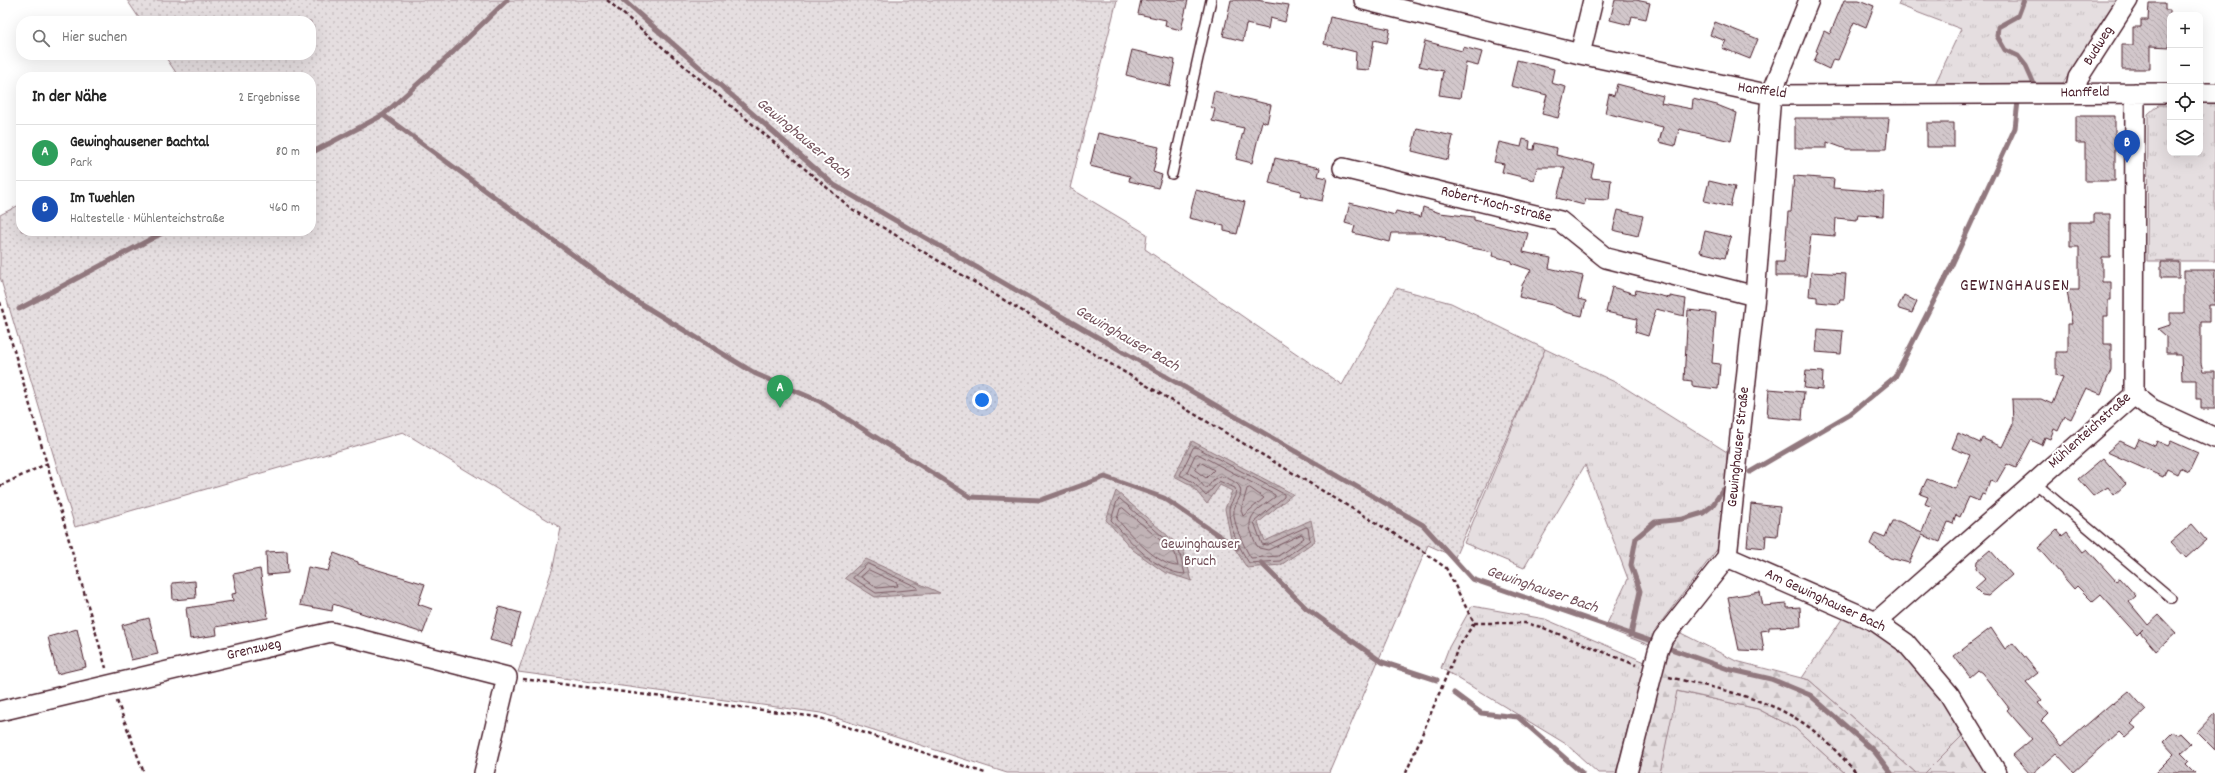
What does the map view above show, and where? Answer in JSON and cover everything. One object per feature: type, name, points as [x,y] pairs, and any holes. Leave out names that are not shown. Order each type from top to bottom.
[{"type":"street","name":"Hanffeld","points":[[1364,0],[1580,54],[1771,95],[2167,92]]},
{"type":"street","points":[[1580,54],[1593,0]]},
{"type":"street","name":"Gewinghauser Straße","points":[[1727,557],[1755,296],[1771,95],[1808,0]]},
{"type":"street","name":"Budweg","points":[[2075,93],[2078,78],[2128,0]]},
{"type":"street","name":"Mühlenteichstraße","points":[[1876,622],[2134,395],[2135,92]]},
{"type":"street","points":[[2203,92],[2215,92]]},
{"type":"street","name":"Robert-Koch-Straße","points":[[1343,168],[1560,221],[1606,258],[1755,296]]},
{"type":"street","points":[[2134,395],[2152,409],[2215,438]]},
{"type":"street","points":[[1627,773],[1660,644],[1727,557]]},
{"type":"street","name":"Am Gewinghauser Bach","points":[[1727,557],[1876,622],[1906,643],[1949,694],[1997,773]]},
{"type":"street","name":"Grenzweg","points":[[0,711],[331,632],[507,677]]},
{"type":"street","points":[[484,773],[507,677]]},
{"type":"lane","points":[[1172,174],[1211,0]]},
{"type":"lane","points":[[2034,482],[2171,598]]},
{"type":"path","points":[[607,0],[852,209],[1418,548],[1446,568],[1474,623]]},
{"type":"path","points":[[0,302],[48,462],[110,684],[144,773]]},
{"type":"path","points":[[0,486],[48,462]]},
{"type":"path","points":[[1474,623],[1525,623],[1541,627],[1630,662],[1652,673],[1759,700],[1787,712],[1820,736],[1857,773]]},
{"type":"path","points":[[1406,773],[1458,648],[1474,623]]},
{"type":"path","points":[[507,677],[817,717],[985,773]]},
{"type":"green space","name":"Gewinghauser Bruch","points":[[127,0],[1117,0],[1070,188],[1147,234],[1145,249],[1342,385],[1396,288],[1451,303],[1545,349],[1455,557],[1428,545],[1330,773],[1007,773],[821,713],[518,672],[553,567],[561,528],[403,432],[75,527],[0,277],[0,215],[16,207],[16,236],[316,236],[316,72],[176,72],[167,60],[316,60],[316,16],[138,16]]},
{"type":"green space","points":[[1900,0],[2120,0],[2063,83],[1935,84],[1961,29],[1898,5]]},
{"type":"green space","points":[[2215,102],[2215,261],[2147,261],[2148,114],[2158,105],[2167,105],[2167,156],[2203,156],[2203,103]]},
{"type":"green space","points":[[1545,349],[1619,384],[1727,452],[1725,510],[1719,547],[1664,618],[1649,645],[1605,628],[1628,579],[1585,465],[1524,568],[1464,543]]},
{"type":"green space","points":[[1472,606],[1545,619],[1645,662],[1616,773],[1598,773],[1566,744],[1441,668],[1449,647]]},
{"type":"green space","points":[[1844,616],[1883,633],[1942,695],[1963,735],[1925,773],[1916,773],[1809,680],[1802,678]]},
{"type":"green space","points":[[1677,631],[1736,661],[1809,680],[1916,773],[1845,773],[1795,728],[1758,709],[1677,691],[1660,773],[1638,773],[1666,651]]},
{"type":"green space","points":[[1676,691],[1758,709],[1795,728],[1845,773],[1660,773]]},
{"type":"green space","points":[[1963,735],[1985,773],[1925,773]]},
{"type":"water","points":[[1192,441],[1293,494],[1258,523],[1265,541],[1311,520],[1315,541],[1281,565],[1247,568],[1232,544],[1225,509],[1232,491],[1220,485],[1207,504],[1191,485],[1174,476]]},
{"type":"water","points":[[1116,491],[1183,549],[1192,581],[1164,572],[1133,550],[1106,520]]},
{"type":"water","points":[[866,559],[940,593],[875,597],[845,578]]},
{"type":"building","points":[[1141,0],[1188,0],[1181,30],[1165,26],[1166,20],[1138,14]]},
{"type":"building","points":[[1231,0],[1256,0],[1289,5],[1285,22],[1270,18],[1268,29],[1246,24],[1243,41],[1223,36]]},
{"type":"building","points":[[1615,0],[1636,0],[1650,3],[1646,19],[1632,16],[1630,25],[1610,20]]},
{"type":"building","points":[[1844,0],[1859,0],[1874,6],[1866,27],[1854,22],[1838,60],[1833,59],[1829,69],[1814,62],[1818,52],[1816,51],[1824,31],[1830,34]]},
{"type":"building","points":[[2149,3],[2165,3],[2165,10],[2170,10],[2170,12],[2167,12],[2167,47],[2150,46],[2150,69],[2122,69],[2122,45],[2133,45],[2133,27],[2141,27],[2141,20],[2148,20]]},
{"type":"building","points":[[1330,17],[1390,29],[1387,43],[1374,40],[1369,70],[1355,69],[1356,52],[1324,44]]},
{"type":"building","points":[[1715,22],[1758,39],[1750,59],[1722,48],[1726,41],[1710,35]]},
{"type":"building","points":[[1425,41],[1462,51],[1463,47],[1482,52],[1478,66],[1466,63],[1460,98],[1439,95],[1443,71],[1419,66]]},
{"type":"building","points":[[1132,50],[1175,60],[1170,86],[1126,75]]},
{"type":"building","points":[[1517,60],[1554,69],[1551,83],[1566,87],[1558,118],[1542,114],[1547,95],[1511,86]]},
{"type":"building","points":[[1617,84],[1663,96],[1661,103],[1692,109],[1693,99],[1717,105],[1737,113],[1731,141],[1679,129],[1675,146],[1659,142],[1663,127],[1605,113],[1609,94],[1614,96]]},
{"type":"building","points":[[1214,91],[1271,105],[1267,123],[1262,121],[1252,163],[1236,159],[1244,128],[1212,121],[1215,109],[1211,107]]},
{"type":"building","points":[[2076,116],[2115,116],[2115,181],[2085,181],[2085,143],[2076,143]]},
{"type":"building","points":[[1795,118],[1889,118],[1886,149],[1846,149],[1827,142],[1827,148],[1795,148]]},
{"type":"building","points":[[1927,123],[1954,123],[1954,147],[1927,147]]},
{"type":"building","points":[[1417,128],[1453,136],[1448,160],[1412,151]]},
{"type":"building","points":[[1098,133],[1159,147],[1153,172],[1162,175],[1158,188],[1129,181],[1130,176],[1090,166]]},
{"type":"building","points":[[1523,139],[1530,141],[1529,149],[1534,150],[1535,143],[1557,148],[1556,155],[1594,164],[1591,178],[1611,180],[1609,200],[1586,199],[1584,205],[1557,198],[1565,167],[1537,167],[1534,180],[1502,172],[1504,164],[1494,162],[1499,142],[1521,147]]},
{"type":"building","points":[[1275,158],[1320,168],[1318,176],[1327,178],[1322,201],[1300,196],[1301,191],[1269,183]]},
{"type":"building","points":[[1794,176],[1834,179],[1833,188],[1884,192],[1883,216],[1858,214],[1857,220],[1836,218],[1835,236],[1811,234],[1806,276],[1776,276],[1776,262],[1784,262],[1788,212],[1791,212]]},
{"type":"building","points":[[1709,181],[1735,187],[1730,207],[1704,201]]},
{"type":"building","points":[[1196,190],[1245,202],[1237,234],[1224,231],[1224,226],[1189,218]]},
{"type":"building","points":[[1350,203],[1395,215],[1396,211],[1421,217],[1423,207],[1440,213],[1474,217],[1474,220],[1528,233],[1523,252],[1551,258],[1549,268],[1583,276],[1578,299],[1586,301],[1582,316],[1565,312],[1552,305],[1519,297],[1522,285],[1531,270],[1511,263],[1512,261],[1492,256],[1493,252],[1467,247],[1445,240],[1446,238],[1425,233],[1392,233],[1390,242],[1353,233],[1355,226],[1345,223]]},
{"type":"building","points":[[1618,210],[1643,216],[1638,236],[1613,230]]},
{"type":"building","points":[[2094,214],[2110,214],[2110,257],[2102,257],[2102,282],[2111,282],[2111,300],[2108,300],[2108,316],[2104,316],[2104,344],[2111,344],[2111,370],[2101,394],[2086,388],[2071,419],[2065,416],[2058,431],[2054,429],[2050,439],[2045,437],[2042,445],[2031,440],[2016,468],[2007,464],[1996,483],[1990,481],[1985,495],[1982,494],[1979,501],[1969,497],[1960,517],[1956,515],[1953,524],[1948,522],[1940,542],[1922,535],[1909,563],[1890,558],[1870,544],[1875,533],[1885,537],[1892,521],[1898,521],[1922,532],[1932,507],[1925,504],[1928,497],[1920,494],[1927,479],[1955,489],[1970,455],[1952,448],[1958,433],[1980,443],[1982,438],[2002,447],[2013,424],[2012,399],[2041,399],[2052,404],[2063,377],[2056,375],[2056,352],[2068,352],[2068,324],[2072,324],[2067,290],[2079,290],[2079,247],[2070,247],[2070,222],[2094,222]]},
{"type":"building","points":[[1705,231],[1731,237],[1725,258],[1700,252]]},
{"type":"building","points":[[2161,262],[2179,262],[2179,278],[2161,278]]},
{"type":"building","points":[[2184,270],[2215,270],[2215,305],[2209,305],[2209,322],[2201,322],[2201,363],[2203,371],[2215,371],[2215,409],[2201,409],[2201,399],[2196,399],[2196,380],[2182,380],[2181,355],[2176,355],[2176,353],[2166,353],[2166,336],[2158,329],[2170,325],[2170,313],[2184,313]]},
{"type":"building","points":[[1811,272],[1846,274],[1844,299],[1840,299],[1839,304],[1817,302],[1817,297],[1809,296]]},
{"type":"building","points":[[1612,287],[1635,294],[1636,290],[1670,298],[1670,296],[1686,299],[1684,316],[1656,309],[1648,336],[1635,332],[1637,319],[1606,312]]},
{"type":"building","points":[[1904,295],[1917,302],[1912,313],[1899,309],[1898,307]]},
{"type":"building","points":[[1688,310],[1716,313],[1712,363],[1720,364],[1718,389],[1692,386],[1692,381],[1684,380]]},
{"type":"building","points":[[1818,329],[1843,331],[1841,354],[1816,352]]},
{"type":"building","points":[[1806,371],[1823,372],[1822,390],[1804,388]]},
{"type":"building","points":[[1769,389],[1804,392],[1802,420],[1767,417]]},
{"type":"building","points":[[2139,439],[2155,446],[2157,441],[2168,446],[2171,441],[2198,453],[2189,472],[2180,468],[2177,474],[2167,469],[2163,477],[2107,452],[2120,441],[2135,448]]},
{"type":"building","points":[[2103,458],[2126,484],[2114,495],[2108,487],[2093,496],[2078,479]]},
{"type":"building","points":[[1751,504],[1780,507],[1777,536],[1766,535],[1765,548],[1747,546]]},
{"type":"building","points":[[2192,524],[2206,540],[2186,558],[2171,542]]},
{"type":"building","points":[[2057,530],[2062,536],[2067,532],[2083,552],[2087,549],[2116,581],[2120,578],[2136,596],[2129,602],[2148,625],[2159,615],[2176,633],[2156,651],[2140,632],[2137,635],[2101,595],[2093,602],[2077,586],[2074,589],[2038,548]]},
{"type":"building","points":[[1990,550],[2012,575],[1988,596],[1982,595],[1975,588],[1985,579],[1976,569],[1977,561]]},
{"type":"building","points":[[287,551],[288,573],[267,575],[266,552]]},
{"type":"building","points":[[334,553],[358,562],[358,564],[425,584],[418,604],[432,609],[423,633],[333,604],[332,611],[300,605],[308,567],[328,571]]},
{"type":"building","points":[[260,569],[268,618],[216,627],[217,635],[190,639],[186,608],[233,601],[232,594],[237,593],[233,574]]},
{"type":"building","points":[[195,581],[196,598],[173,600],[172,583]]},
{"type":"building","points":[[1760,592],[1763,606],[1787,604],[1787,608],[1800,607],[1801,626],[1769,627],[1769,630],[1761,631],[1764,651],[1739,650],[1728,597]]},
{"type":"building","points":[[499,607],[521,613],[512,646],[490,640]]},
{"type":"building","points":[[149,618],[158,654],[131,660],[122,625]]},
{"type":"building","points":[[1991,628],[2005,649],[2013,643],[2038,673],[2026,682],[2042,700],[2038,703],[2048,714],[2041,721],[2062,746],[2112,703],[2113,704],[2129,691],[2146,710],[2131,724],[2136,728],[2125,738],[2119,732],[2074,772],[2056,753],[2033,773],[2029,773],[2013,755],[2032,739],[2007,710],[2009,708],[1982,673],[1978,670],[1970,677],[1954,656]]},
{"type":"building","points":[[77,629],[86,667],[57,674],[48,637]]},
{"type":"building","points":[[2215,713],[2215,750],[2197,732]]},
{"type":"building","points":[[2173,732],[2177,735],[2180,733],[2191,744],[2181,753],[2189,761],[2186,764],[2195,773],[2155,773],[2174,754],[2163,742]]},
{"type":"waterway","points":[[316,150],[383,115],[450,55],[507,0]]},
{"type":"waterway","name":"Gewinghauser Bach","points":[[623,0],[834,185],[1423,525],[1472,579],[1651,641]]},
{"type":"waterway","points":[[2024,0],[2018,16],[1998,27],[1997,36],[2005,50],[2018,56],[2026,66],[2034,84]]},
{"type":"waterway","points":[[1750,472],[1850,414],[1895,377],[1950,269],[2015,128],[2018,101]]},
{"type":"waterway","points":[[383,115],[633,299],[756,374],[819,401],[970,497],[1041,500],[1105,477],[1164,498],[1237,548]]},
{"type":"waterway","points":[[19,309],[157,236]]},
{"type":"waterway","points":[[1631,635],[1640,591],[1631,565],[1636,538],[1655,522],[1683,519],[1703,513],[1712,506],[1723,490]]},
{"type":"waterway","points":[[1261,563],[1306,608],[1382,662],[1437,680]]},
{"type":"waterway","name":"Gewinghauser Bach","points":[[1668,648],[1728,669],[1771,679],[1810,695],[1874,751],[1891,773]]},
{"type":"waterway","points":[[1454,693],[1481,713],[1518,717],[1582,773]]},
{"type":"place","name":"Im Twehlen","points":[[2127,163]]},
{"type":"place","name":"Gewinghausener Bachtal","points":[[780,408]]},
{"type":"district","name":"GEWINGHAUSEN","points":[[2015,287]]}]
